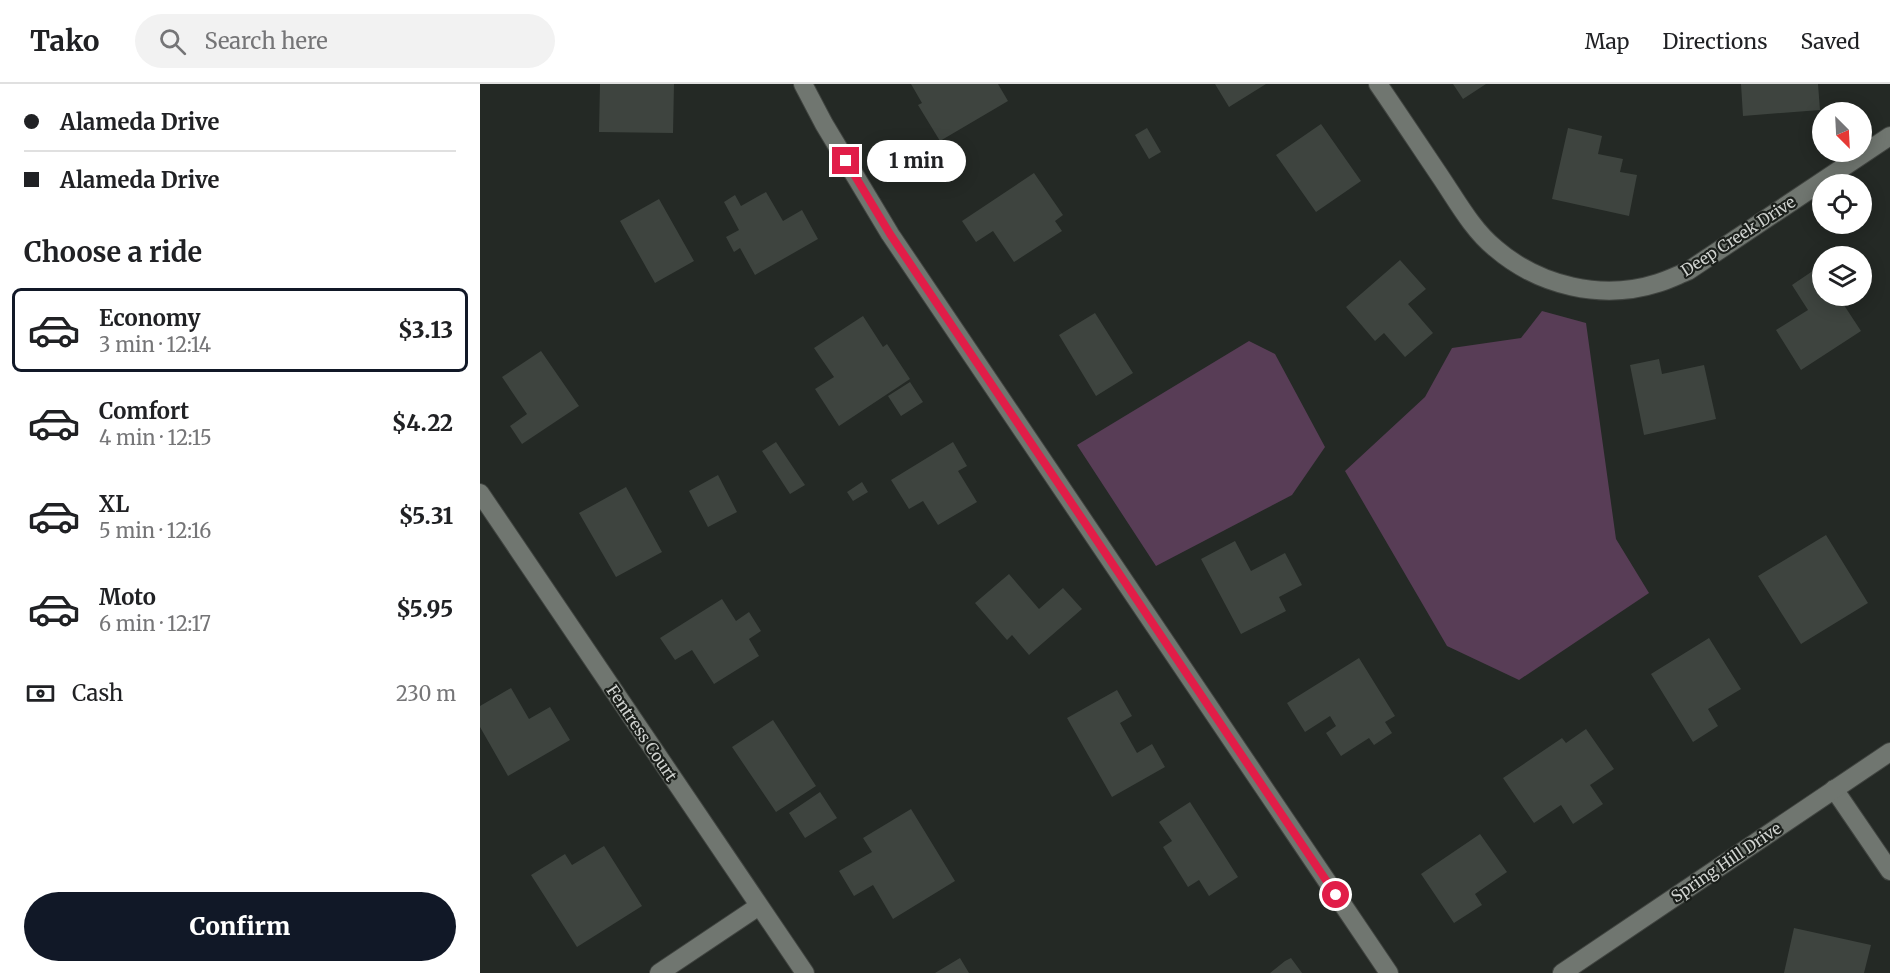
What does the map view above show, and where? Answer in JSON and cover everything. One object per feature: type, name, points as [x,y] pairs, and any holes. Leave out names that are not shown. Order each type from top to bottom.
[{"type":"street","points":[[803,84],[824,124],[890,234],[1389,973]]},
{"type":"street","name":"Deep Creek Drive","points":[[1378,84],[1469,219],[1494,247],[1520,267],[1550,281],[1582,289],[1621,291],[1658,284],[1688,271],[1890,136]]},
{"type":"street","name":"Fentress Court","points":[[480,493],[805,973]]},
{"type":"street","name":"Spring Hill Drive","points":[[1562,973],[1890,752]]},
{"type":"street","points":[[1834,789],[1890,871]]},
{"type":"street","points":[[659,973],[759,906]]},
{"type":"shaded area","points":[[1542,311],[1586,323],[1616,539],[1649,593],[1519,680],[1447,646],[1345,471],[1425,397],[1452,348],[1521,338]]},
{"type":"shaded area","points":[[1249,341],[1275,354],[1325,447],[1292,495],[1156,566],[1077,445]]},
{"type":"building","points":[[600,84],[674,84],[673,133],[599,132]]},
{"type":"building","points":[[911,84],[998,84],[1008,101],[940,141],[918,105],[922,103]]},
{"type":"building","points":[[1215,84],[1266,84],[1229,107]]},
{"type":"building","points":[[1453,84],[1486,84],[1463,99]]},
{"type":"building","points":[[1741,84],[1818,84],[1819,102],[1812,102],[1812,111],[1743,116]]},
{"type":"building","points":[[1321,124],[1361,181],[1316,212],[1276,155]]},
{"type":"building","points":[[1147,128],[1161,152],[1149,159],[1135,135]]},
{"type":"building","points":[[1568,128],[1602,136],[1598,154],[1623,159],[1620,172],[1637,175],[1629,216],[1552,199]]},
{"type":"building","points":[[1034,173],[1063,215],[1055,221],[1062,231],[1014,262],[993,231],[976,242],[962,221]]},
{"type":"building","points":[[766,192],[783,221],[802,210],[818,239],[755,275],[740,248],[734,252],[726,237],[739,230],[724,202],[735,195],[741,206]]},
{"type":"building","points":[[659,199],[694,261],[655,283],[620,221]]},
{"type":"building","points":[[1400,260],[1426,289],[1408,304],[1433,333],[1405,357],[1384,333],[1375,341],[1346,307]]},
{"type":"building","points":[[1812,271],[1812,306],[1845,306],[1861,331],[1801,370],[1776,330],[1808,310],[1792,285]]},
{"type":"building","points":[[1095,313],[1133,373],[1096,396],[1059,335]]},
{"type":"building","points":[[863,316],[883,347],[887,344],[910,379],[839,426],[815,389],[834,377],[814,348]]},
{"type":"building","points":[[541,351],[579,406],[522,444],[510,426],[527,414],[502,377]]},
{"type":"building","points":[[1659,359],[1662,374],[1704,365],[1716,419],[1644,435],[1630,365]]},
{"type":"building","points":[[910,382],[923,402],[901,416],[888,396]]},
{"type":"building","points":[[776,442],[805,485],[790,494],[762,451]]},
{"type":"building","points":[[953,442],[967,466],[958,471],[977,502],[938,525],[923,501],[909,509],[891,480]]},
{"type":"building","points":[[718,475],[737,512],[708,527],[689,491]]},
{"type":"building","points":[[862,482],[868,492],[853,501],[847,492]]},
{"type":"building","points":[[626,487],[662,552],[616,577],[579,513]]},
{"type":"building","points":[[1826,535],[1868,603],[1801,644],[1758,576]]},
{"type":"building","points":[[1235,541],[1251,571],[1285,553],[1302,585],[1279,597],[1286,611],[1241,634],[1201,559]]},
{"type":"building","points":[[1009,574],[1039,609],[1063,588],[1082,609],[1029,655],[1012,635],[1007,640],[975,603]]},
{"type":"building","points":[[722,599],[736,621],[749,612],[761,631],[749,639],[759,656],[714,684],[692,650],[675,660],[660,638]]},
{"type":"building","points":[[1709,638],[1741,689],[1708,709],[1718,726],[1693,742],[1651,674]]},
{"type":"building","points":[[1359,658],[1395,716],[1385,722],[1392,733],[1374,745],[1369,738],[1341,756],[1326,733],[1336,726],[1330,716],[1305,732],[1287,703]]},
{"type":"building","points":[[511,688],[529,719],[550,707],[570,740],[508,776],[480,727],[480,706]]},
{"type":"building","points":[[1117,690],[1132,716],[1120,723],[1137,753],[1152,744],[1165,767],[1112,797],[1067,718]]},
{"type":"building","points":[[773,720],[816,786],[776,812],[732,747]]},
{"type":"building","points":[[1586,729],[1614,769],[1590,785],[1603,804],[1573,824],[1561,805],[1534,823],[1503,778],[1562,738],[1566,743]]},
{"type":"building","points":[[820,792],[837,818],[805,838],[789,813]]},
{"type":"building","points":[[1190,802],[1238,877],[1209,896],[1199,880],[1188,887],[1163,847],[1172,841],[1159,822]]},
{"type":"building","points":[[911,809],[955,881],[893,919],[873,885],[854,896],[839,871],[872,852],[863,838]]},
{"type":"building","points":[[1480,834],[1507,872],[1475,894],[1482,905],[1454,923],[1421,874]]},
{"type":"building","points":[[604,846],[642,906],[577,947],[531,875],[565,854],[572,865]]},
{"type":"building","points":[[1794,928],[1871,945],[1864,973],[1784,973]]},
{"type":"building","points":[[960,958],[969,973],[935,973]]},
{"type":"building","points":[[1291,958],[1302,973],[1270,973],[1285,961]]},
{"type":"route","points":[[846,161],[890,234],[1336,895]]}]
